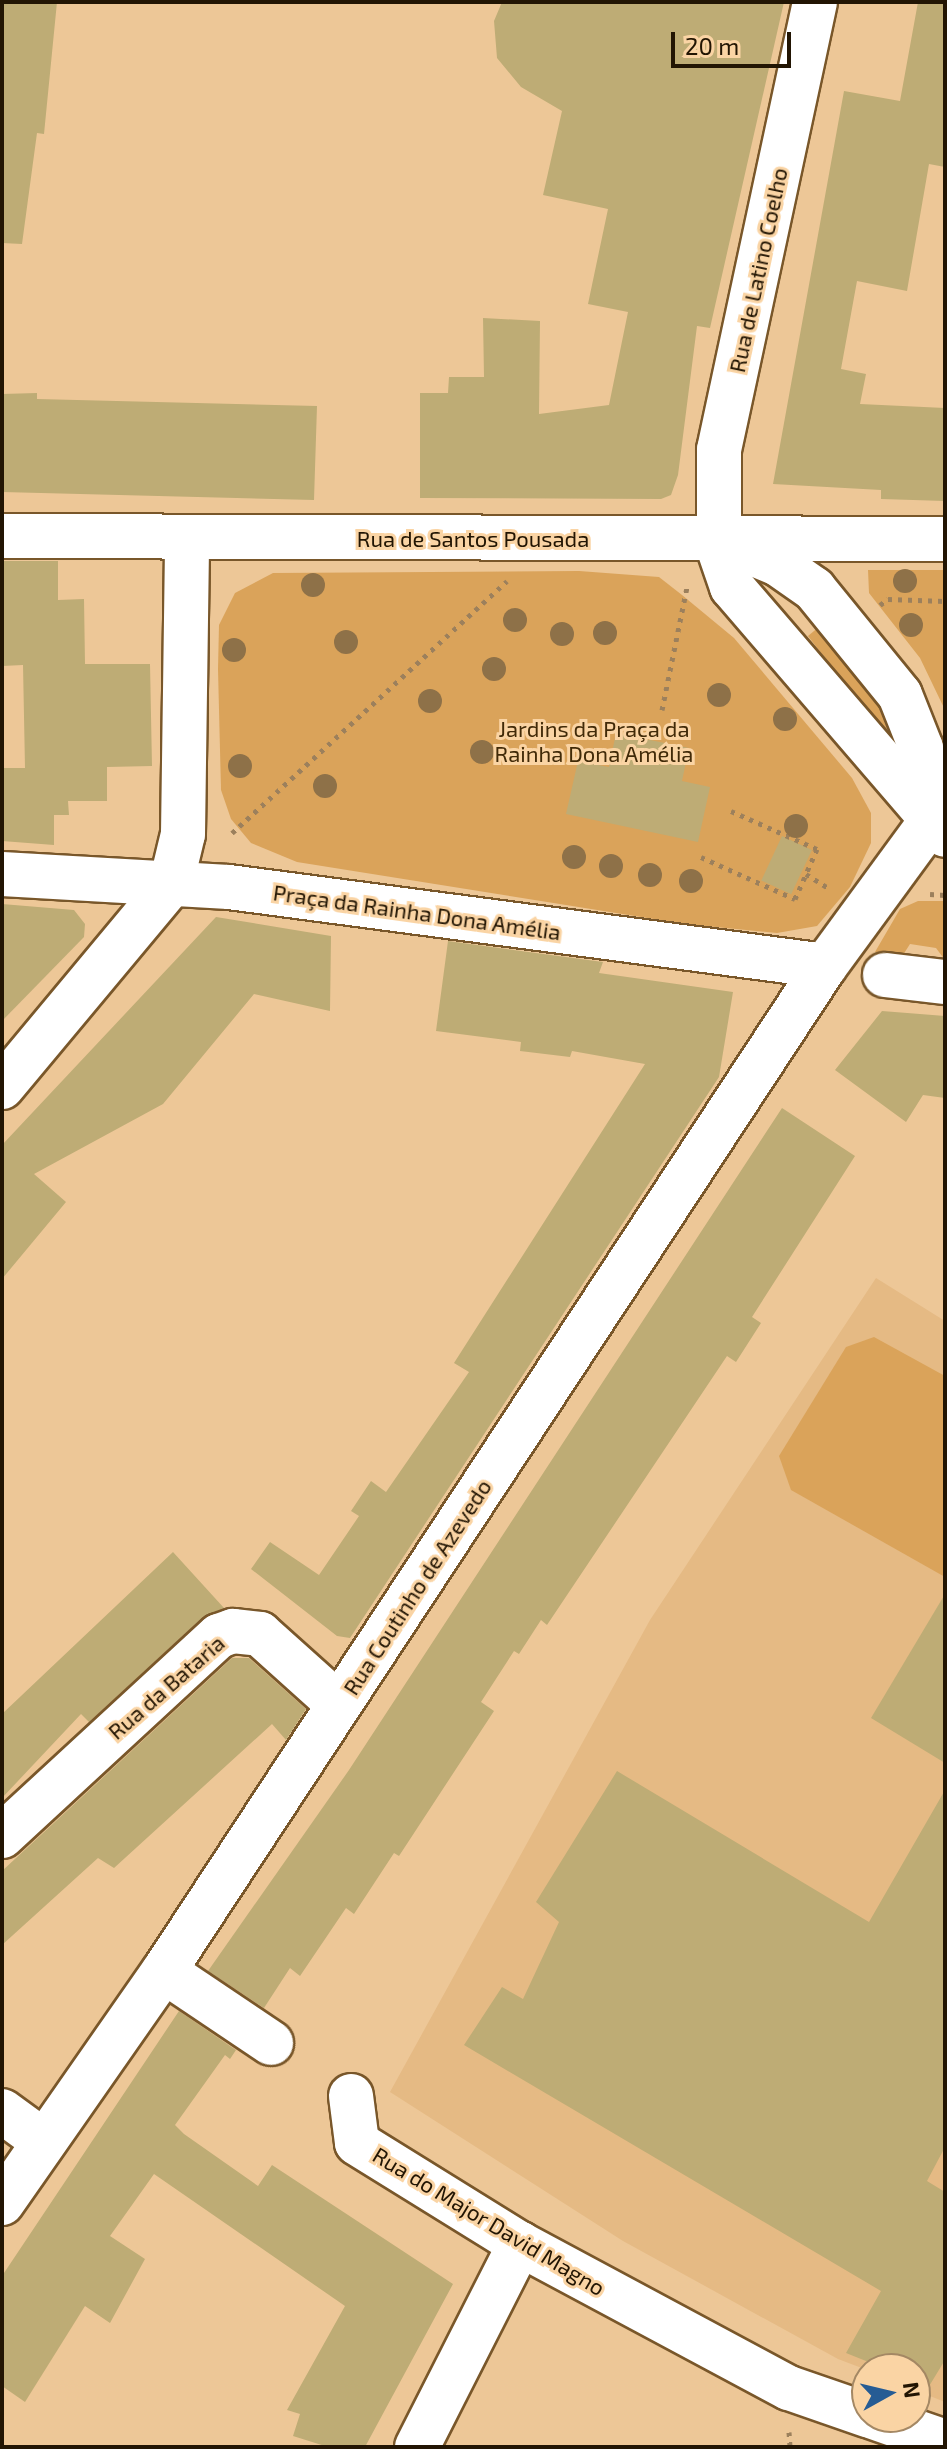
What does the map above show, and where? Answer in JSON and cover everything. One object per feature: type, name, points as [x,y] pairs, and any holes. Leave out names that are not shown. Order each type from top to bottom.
[{"type":"street","name":"Rua de Latino Coelho","points":[[718,539],[719,450],[815,2]]},
{"type":"street","name":"Rua de Santos Pousada","points":[[2,536],[187,539],[945,539]]},
{"type":"street","points":[[2,1087],[171,884],[183,834],[187,539]]},
{"type":"street","points":[[718,539],[803,579],[900,695],[921,748],[939,828]]},
{"type":"street","points":[[718,539],[732,587],[939,828]]},
{"type":"street","points":[[825,966],[939,828]]},
{"type":"street","name":"Praça da Rainha Dona Amélia","points":[[2,874],[171,884],[825,966]]},
{"type":"street","name":"Rua Coutinho de Azevedo","points":[[2,2203],[164,1971],[825,966]]},
{"type":"street","points":[[885,975],[945,982]]},
{"type":"street","name":"Rua da Bataria","points":[[2,1836],[219,1636],[233,1631],[260,1634],[339,1705]]},
{"type":"street","points":[[164,1971],[271,2043]]},
{"type":"street","name":"Rua do Major David Magno","points":[[351,2096],[357,2143],[520,2244],[789,2388],[851,2409]]},
{"type":"street","points":[[2,2111],[43,2141]]},
{"type":"street","points":[[417,2447],[520,2244]]},
{"type":"street","name":"Rua do Major David Magno","points":[[919,2433],[945,2442]]},
{"type":"path","points":[[232,833],[511,577]]},
{"type":"path","points":[[662,710],[687,587]]},
{"type":"path","points":[[867,604],[945,601]]},
{"type":"path","points":[[701,857],[795,899],[817,849],[731,811]]},
{"type":"path","points":[[806,874],[844,899]]},
{"type":"shaded area","points":[[876,1278],[945,1321],[945,2402],[931,2396],[931,2353],[851,2353],[851,2364],[838,2359],[623,2241],[390,2092],[650,1620]]},
{"type":"green space","points":[[868,570],[945,570],[945,710],[920,658],[869,593]]},
{"type":"green space","name":"Jardins da Praça da Rainha Dona Amélia","points":[[579,571],[659,577],[734,638],[852,778],[871,813],[871,843],[850,887],[817,926],[777,933],[685,924],[297,862],[251,843],[231,819],[221,790],[218,669],[219,625],[235,593],[273,573]]},
{"type":"green space","points":[[820,626],[885,708],[896,740],[889,741],[808,636]]},
{"type":"green space","points":[[918,901],[945,901],[945,960],[936,948],[910,944],[903,955],[875,952],[900,909]]},
{"type":"green space","points":[[874,1337],[945,1376],[945,1577],[791,1490],[779,1456],[846,1347]]},
{"type":"building","points":[[2,2],[57,2],[44,134],[37,133],[22,244],[2,243]]},
{"type":"building","points":[[502,2],[784,2],[710,328],[697,326],[678,475],[671,495],[661,499],[420,498],[420,393],[448,393],[449,377],[484,377],[483,318],[540,321],[539,414],[609,405],[628,312],[588,304],[608,209],[543,195],[562,111],[521,87],[497,58],[494,21]]},
{"type":"building","points":[[918,2],[945,2],[945,167],[929,164],[907,291],[857,281],[841,369],[866,374],[860,404],[945,408],[945,501],[881,499],[881,490],[773,484],[844,91],[900,101]]},
{"type":"building","points":[[37,393],[37,399],[317,406],[314,500],[2,492],[2,394]]},
{"type":"building","points":[[2,561],[58,561],[58,600],[84,599],[85,664],[150,664],[152,766],[107,767],[107,801],[68,801],[69,815],[54,815],[54,845],[2,841],[2,768],[25,768],[23,665],[2,666]]},
{"type":"building","points":[[616,733],[689,748],[682,781],[710,787],[698,842],[566,814],[578,761],[609,767]]},
{"type":"building","points":[[782,836],[812,850],[791,894],[761,880]]},
{"type":"building","points":[[2,904],[74,910],[85,924],[84,937],[2,1021]]},
{"type":"building","points":[[216,917],[331,936],[330,1011],[254,994],[163,1104],[34,1174],[66,1202],[2,1279],[2,1145]]},
{"type":"building","points":[[448,941],[603,962],[599,973],[733,992],[719,1077],[350,1638],[337,1636],[251,1569],[270,1542],[319,1575],[359,1516],[351,1511],[371,1481],[386,1492],[469,1372],[454,1363],[645,1064],[572,1051],[570,1057],[520,1051],[521,1042],[436,1031]]},
{"type":"building","points":[[882,1011],[945,1016],[945,1098],[923,1095],[906,1122],[835,1070]]},
{"type":"building","points":[[782,1108],[855,1156],[752,1317],[761,1323],[736,1362],[727,1356],[547,1625],[541,1620],[519,1654],[514,1651],[481,1702],[494,1711],[399,1856],[394,1853],[354,1914],[346,1908],[300,1976],[290,1968],[264,2008],[208,1971],[349,1770]]},
{"type":"building","points":[[173,1552],[224,1608],[202,1618],[89,1722],[81,1714],[2,1798],[2,1714]]},
{"type":"building","points":[[945,1594],[945,1763],[871,1718]]},
{"type":"building","points":[[232,1658],[249,1658],[306,1709],[286,1740],[272,1724],[114,1868],[98,1858],[2,1945],[2,1871]]},
{"type":"building","points":[[617,1771],[869,1922],[945,1790],[945,2147],[927,2181],[945,2192],[945,2360],[931,2383],[931,2353],[846,2353],[881,2291],[464,2045],[502,1987],[523,1999],[559,1922],[536,1902]]},
{"type":"building","points":[[179,2011],[236,2050],[230,2059],[225,2055],[175,2125],[184,2134],[258,2186],[272,2165],[453,2284],[365,2447],[328,2447],[293,2436],[300,2414],[287,2410],[345,2306],[154,2174],[110,2236],[145,2259],[110,2323],[85,2306],[25,2402],[2,2386],[2,2276]]}]
